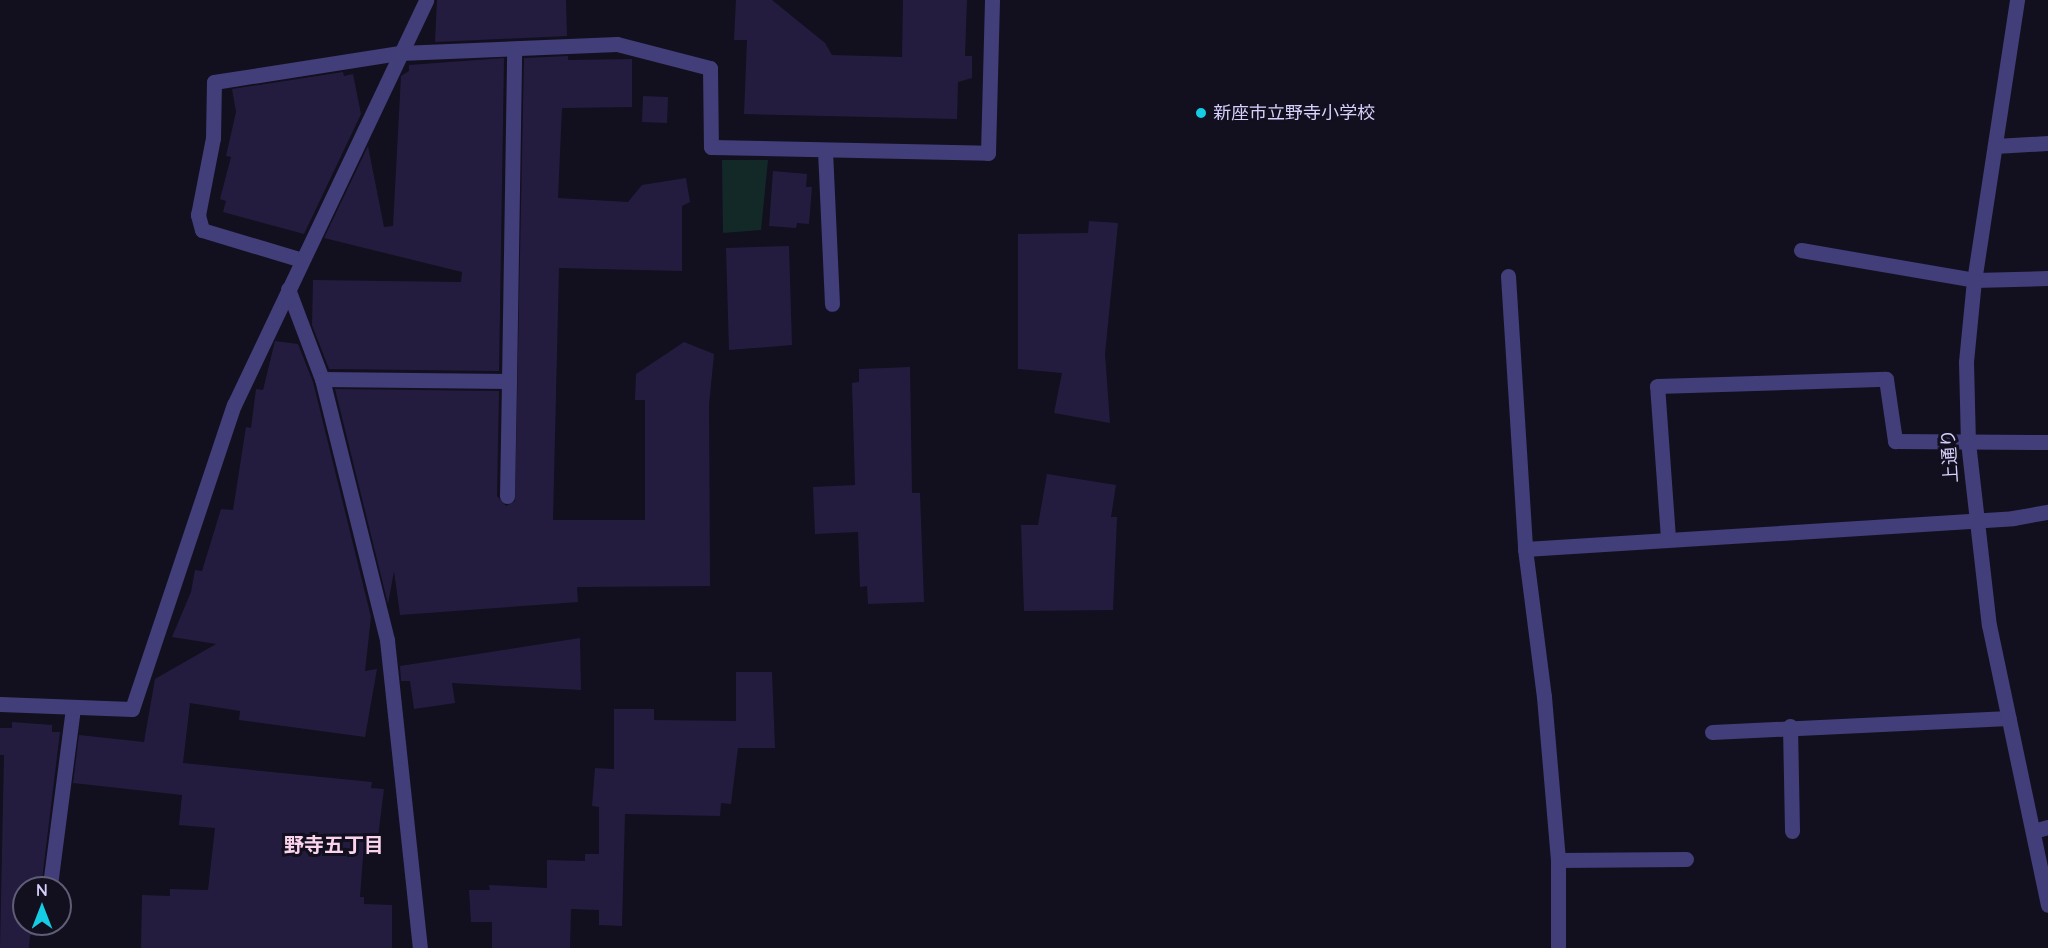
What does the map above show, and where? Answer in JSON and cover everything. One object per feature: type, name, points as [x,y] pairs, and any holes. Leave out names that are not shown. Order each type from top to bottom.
[{"type":"street","points":[[0,704],[132,709],[234,405],[426,0]]},
{"type":"street","points":[[302,260],[202,230],[198,215],[213,138],[214,82],[400,54],[514,51],[617,44],[710,68],[711,147],[988,153],[992,0]]},
{"type":"street","name":"上通り","points":[[2017,0],[1974,280],[1966,362],[1968,442],[1975,520],[1989,625],[2009,718],[2041,829],[2048,905]]},
{"type":"street","points":[[507,496],[514,51]]},
{"type":"street","points":[[1995,146],[2048,143]]},
{"type":"street","points":[[825,150],[832,304]]},
{"type":"street","points":[[1801,250],[1974,280],[2048,278]]},
{"type":"street","points":[[1508,276],[1525,549],[1544,697],[1558,860],[1558,948]]},
{"type":"street","points":[[288,289],[322,379],[387,640],[420,948]]},
{"type":"street","points":[[322,379],[509,381]]},
{"type":"street","points":[[1668,538],[1657,386],[1886,379],[1895,441],[2048,442]]},
{"type":"street","points":[[1525,549],[1975,520],[2048,512]]},
{"type":"street","points":[[51,876],[73,707]]},
{"type":"street","points":[[1712,732],[1790,726],[2009,718]]},
{"type":"street","points":[[1790,726],[1792,831]]},
{"type":"street","points":[[1558,860],[1686,859]]},
{"type":"green space","points":[[722,160],[768,160],[761,230],[723,233]]},
{"type":"building","points":[[437,0],[566,0],[567,36],[435,42]]},
{"type":"building","points":[[736,0],[772,0],[825,43],[832,55],[902,57],[903,0],[967,0],[965,56],[972,56],[972,78],[958,82],[957,119],[744,114],[747,40],[734,40]]},
{"type":"building","points":[[568,56],[568,60],[632,59],[632,107],[562,108],[558,198],[628,202],[642,185],[686,178],[690,202],[682,206],[682,271],[559,268],[553,520],[645,520],[645,400],[635,400],[636,374],[684,342],[714,354],[709,405],[710,586],[577,587],[578,602],[400,615],[394,571],[388,604],[335,389],[499,391],[497,496],[506,506],[515,501],[524,58]]},
{"type":"building","points":[[504,58],[499,371],[329,369],[312,325],[313,280],[461,282],[462,272],[324,238],[368,146],[384,227],[393,226],[401,76],[409,71],[409,65]]},
{"type":"building","points":[[343,72],[344,76],[353,74],[361,114],[304,234],[223,212],[226,201],[220,199],[231,157],[226,156],[236,112],[232,89]]},
{"type":"building","points":[[643,96],[668,97],[667,123],[642,122]]},
{"type":"building","points":[[773,171],[807,174],[806,187],[812,187],[809,224],[797,223],[796,228],[769,226]]},
{"type":"building","points":[[1089,221],[1118,223],[1105,354],[1110,423],[1054,413],[1062,373],[1018,369],[1018,234],[1088,233]]},
{"type":"building","points":[[789,246],[792,345],[729,350],[726,248]]},
{"type":"building","points":[[275,341],[298,344],[313,382],[371,617],[365,671],[377,669],[365,737],[239,720],[240,711],[190,703],[183,763],[372,782],[371,788],[384,789],[377,845],[364,844],[360,897],[364,897],[364,904],[392,905],[392,948],[141,948],[142,895],[170,896],[170,889],[208,890],[215,828],[179,825],[182,795],[73,783],[79,735],[144,742],[155,679],[216,644],[172,637],[191,592],[195,570],[202,571],[221,509],[233,510],[246,427],[251,428],[256,389],[263,390]]},
{"type":"building","points":[[910,367],[912,493],[920,493],[924,602],[868,604],[867,586],[860,587],[858,532],[815,534],[813,487],[855,485],[852,383],[859,382],[859,369]]},
{"type":"building","points":[[1047,474],[1116,485],[1111,517],[1117,517],[1113,610],[1024,611],[1021,525],[1038,525]]},
{"type":"building","points":[[580,638],[581,690],[452,683],[455,703],[414,709],[410,681],[401,681],[400,666]]},
{"type":"building","points":[[736,672],[772,672],[775,748],[738,748],[731,804],[721,803],[720,816],[625,814],[622,926],[599,925],[599,910],[571,909],[570,948],[492,948],[492,922],[471,922],[469,890],[490,890],[489,885],[547,888],[547,860],[585,861],[585,854],[599,854],[599,807],[592,806],[595,768],[614,769],[614,709],[654,709],[654,720],[736,721]]},
{"type":"building","points":[[12,722],[52,725],[52,732],[60,732],[42,876],[12,876],[12,936],[30,936],[29,948],[0,948],[4,755],[0,755],[0,728],[12,728]]},
{"type":"place","name":"新座市立野寺小学校","points":[[1201,113]]},
{"type":"district","name":"野寺五丁目","points":[[334,844]]}]
